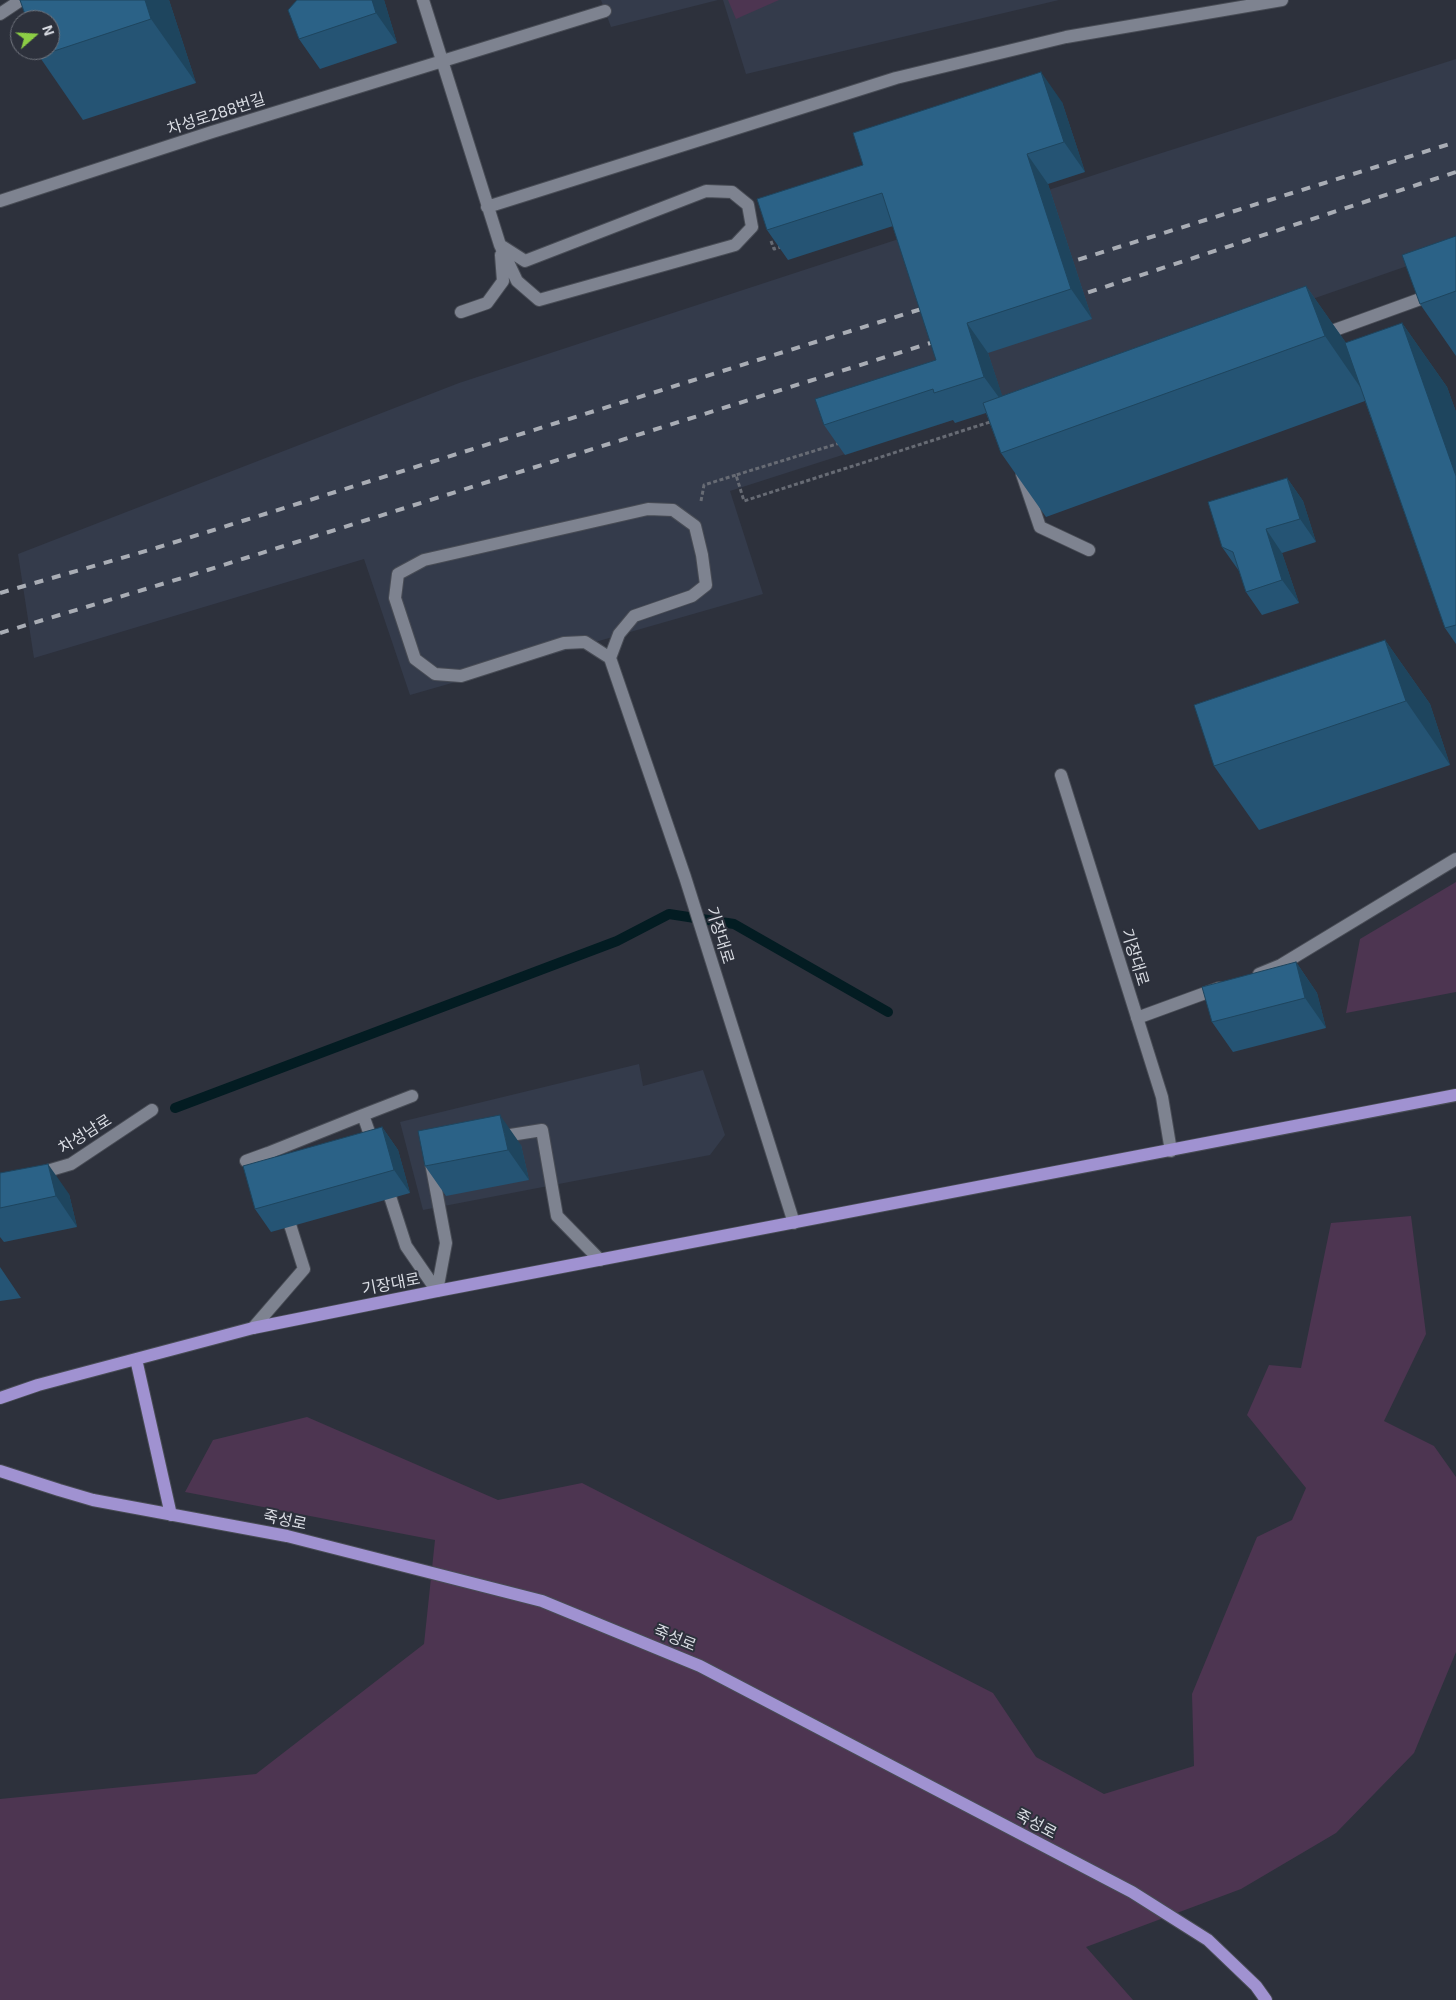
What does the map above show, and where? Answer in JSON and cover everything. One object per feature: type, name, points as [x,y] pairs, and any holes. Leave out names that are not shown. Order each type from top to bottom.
[{"type":"main road","name":"기장대로","points":[[0,1398],[38,1385],[253,1328],[1456,1095]]},
{"type":"main road","points":[[136,1359],[171,1515]]},
{"type":"main road","name":"죽성로","points":[[0,1470],[84,1497],[287,1536],[542,1601],[700,1666],[1132,1892],[1208,1940],[1256,1986],[1266,2000]]},
{"type":"street","points":[[0,14],[21,0]]},
{"type":"street","points":[[423,0],[500,245],[517,280],[539,300],[735,245],[752,227],[748,204],[732,192],[706,191],[524,261],[500,245]]},
{"type":"street","points":[[487,206],[896,78],[1066,37],[1282,0]]},
{"type":"street","name":"차성로288번길","points":[[0,201],[212,132],[605,11]]},
{"type":"street","points":[[461,312],[487,303],[503,281],[500,245]]},
{"type":"street","points":[[1308,340],[1456,286]]},
{"type":"street","points":[[1018,465],[1040,526],[1090,550]]},
{"type":"street","points":[[648,509],[673,510],[695,526],[702,555],[706,585],[692,596],[634,616],[619,634],[610,658],[585,642],[564,643],[461,676],[435,674],[416,659],[395,598],[398,574],[424,560],[648,509]]},
{"type":"street","name":"기장대로","points":[[610,658],[685,877],[794,1223]]},
{"type":"street","name":"기장대로","points":[[1060,775],[1162,1097],[1171,1151]]},
{"type":"street","points":[[1245,979],[1281,965],[1456,859]]},
{"type":"street","points":[[1137,1018],[1227,985]]},
{"type":"street","points":[[246,1161],[412,1096]]},
{"type":"street","name":"차성남로","points":[[21,1176],[47,1173],[71,1164],[152,1110]]},
{"type":"street","points":[[364,1115],[378,1156]]},
{"type":"street","points":[[485,1140],[542,1130],[558,1216],[600,1260]]},
{"type":"street","points":[[428,1149],[446,1243],[437,1291]]},
{"type":"street","points":[[268,1153],[277,1184]]},
{"type":"street","points":[[383,1173],[406,1246],[437,1291]]},
{"type":"street","points":[[253,1328],[304,1269],[282,1201]]},
{"type":"path","points":[[736,475],[744,501],[1002,418]]},
{"type":"path","points":[[695,526],[704,485],[841,442]]},
{"type":"shaded area","points":[[601,0],[718,0],[611,27]]},
{"type":"shaded area","points":[[723,0],[1059,0],[746,74]]},
{"type":"shaded area","points":[[728,0],[779,0],[736,19]]},
{"type":"shaded area","points":[[1456,59],[1456,249],[1120,366],[730,491],[763,594],[410,695],[364,559],[34,658],[18,554],[459,383],[1146,158]]},
{"type":"shaded area","points":[[1456,882],[1456,992],[1346,1013],[1360,939]]},
{"type":"shaded area","points":[[639,1064],[643,1086],[703,1070],[725,1135],[710,1155],[423,1210],[400,1122]]},
{"type":"shaded area","points":[[1411,1216],[1426,1334],[1384,1421],[1434,1446],[1456,1477],[1456,1652],[1414,1753],[1336,1833],[1241,1889],[1086,1947],[1133,2000],[0,2000],[0,1799],[256,1774],[424,1644],[435,1540],[185,1492],[213,1440],[307,1417],[498,1500],[582,1483],[993,1693],[1036,1757],[1104,1794],[1194,1766],[1192,1694],[1257,1537],[1292,1520],[1306,1488],[1247,1415],[1269,1365],[1301,1368],[1331,1223]]},
{"type":"building","points":[[20,0],[145,0],[151,19],[60,49],[60,10],[24,10]]},
{"type":"building","points":[[297,0],[372,0],[376,13],[299,39],[288,10]]},
{"type":"building","points":[[1041,72],[1064,142],[1027,154],[1071,289],[967,323],[984,377],[934,393],[933,389],[824,425],[815,399],[936,360],[882,193],[767,230],[757,199],[863,165],[853,133]]},
{"type":"building","points":[[1456,236],[1456,291],[1420,304],[1402,255]]},
{"type":"building","points":[[1306,286],[1325,336],[1001,453],[983,403]]},
{"type":"building","points":[[1402,323],[1456,476],[1456,625],[1445,628],[1345,343]]},
{"type":"building","points":[[1287,478],[1300,519],[1266,529],[1282,580],[1246,592],[1233,552],[1222,547],[1208,502]]},
{"type":"building","points":[[1385,640],[1406,701],[1214,766],[1194,705]]},
{"type":"building","points":[[1296,962],[1305,998],[1212,1022],[1202,987]]},
{"type":"building","points":[[500,1115],[508,1150],[425,1166],[418,1131]]},
{"type":"building","points":[[382,1127],[394,1170],[255,1209],[243,1166]]},
{"type":"building","points":[[48,1164],[56,1196],[0,1208],[0,1173]]},
{"type":"waterway","points":[[175,1108],[617,941],[669,914],[734,924],[888,1012]]},
{"type":"railway","points":[[1061,265],[1456,142]]},
{"type":"railway","points":[[1071,298],[1456,172]]},
{"type":"railway","points":[[0,593],[156,548],[934,305]]},
{"type":"railway","points":[[0,633],[182,578],[943,339]]}]
